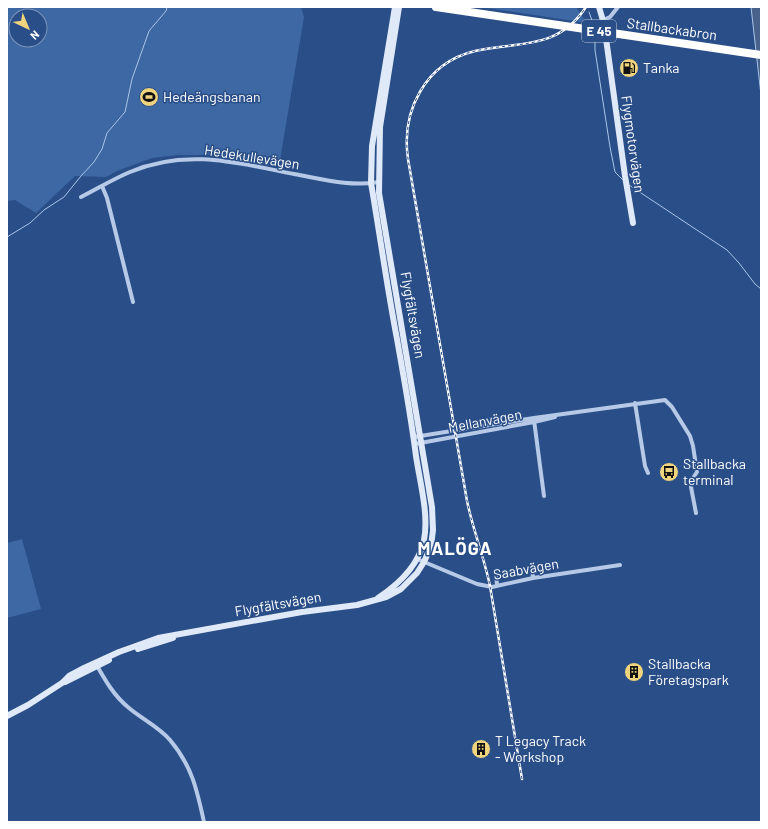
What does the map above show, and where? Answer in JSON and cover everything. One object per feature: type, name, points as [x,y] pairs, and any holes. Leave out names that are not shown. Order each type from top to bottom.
[{"type":"highway","name":"Stallbackabron","points":[[436,7],[761,55]]},
{"type":"street","name":"Flygfältsvägen","points":[[395,7],[374,130],[371,183],[417,437]]},
{"type":"street","name":"Flygfältsvägen","points":[[7,716],[28,705],[62,683],[69,676],[119,652],[158,638],[302,612],[356,605],[386,597],[401,589],[424,562],[431,546],[433,518],[418,444],[379,182],[379,137],[381,116],[400,7]]},
{"type":"street","name":"Flygmotorvägen","points":[[601,7],[626,187],[633,223]]},
{"type":"street","points":[[603,20],[610,17],[618,7]]},
{"type":"street","name":"Hedekullevägen","points":[[81,198],[130,172],[173,160],[202,158],[223,160],[326,181],[353,184],[379,182]]},
{"type":"street","points":[[102,186],[107,198],[132,302]]},
{"type":"street","name":"Mellanvägen","points":[[418,444],[559,415],[661,399],[666,400],[688,432],[693,446],[697,472],[691,481],[696,513]]},
{"type":"street","points":[[635,403],[645,466],[648,473]]},
{"type":"street","points":[[534,420],[544,496]]},
{"type":"street","name":"Mellanvägen","points":[[417,437],[534,420]]},
{"type":"street","name":"Flygfältsvägen","points":[[375,599],[396,585],[405,576],[422,549],[426,525],[426,512],[420,485],[418,444]]},
{"type":"street","name":"Saabvägen","points":[[417,559],[477,584],[490,586],[620,565]]},
{"type":"street","points":[[532,564],[534,578]]},
{"type":"street","points":[[496,574],[497,585]]},
{"type":"street","points":[[96,664],[119,699],[128,708],[162,732],[178,751],[195,783],[204,822]]},
{"type":"shaded area","name":"Hedeängsbanan","points":[[7,7],[301,7],[304,17],[279,166],[208,155],[177,155],[152,158],[117,171],[106,177],[75,176],[36,213],[15,200],[7,201]]},
{"type":"shaded area","points":[[481,7],[576,7],[587,23]]},
{"type":"shaded area","points":[[751,7],[761,7],[761,95]]},
{"type":"shaded area","points":[[22,539],[41,609],[7,618],[7,543]]},
{"type":"waterway","points":[[7,237],[30,223],[44,210],[64,197],[94,162],[102,149],[107,133],[125,112],[132,79],[149,31],[166,11],[167,7]]},
{"type":"waterway","points":[[589,12],[594,26]]},
{"type":"waterway","points":[[595,35],[595,50],[610,147],[615,172],[623,180]]},
{"type":"waterway","points":[[629,185],[727,250],[755,284],[761,289]]},
{"type":"railway","points":[[522,779],[490,586],[467,501],[408,159],[408,124],[413,107],[420,92],[430,78],[442,66],[457,57],[475,51],[536,42],[549,38],[562,31],[575,21],[586,7]]},
{"type":"place","name":"Tanka","points":[[629,68]]},
{"type":"place","name":"Hedeängsbanan","points":[[149,97]]},
{"type":"place","name":"Stallbacka terminal","points":[[669,472]]},
{"type":"place","name":"Stallbacka Företagspark","points":[[634,672]]},
{"type":"place","name":"T Legacy Track - Workshop","points":[[481,749]]},
{"type":"district","name":"MALÖGA","points":[[455,549]]}]
